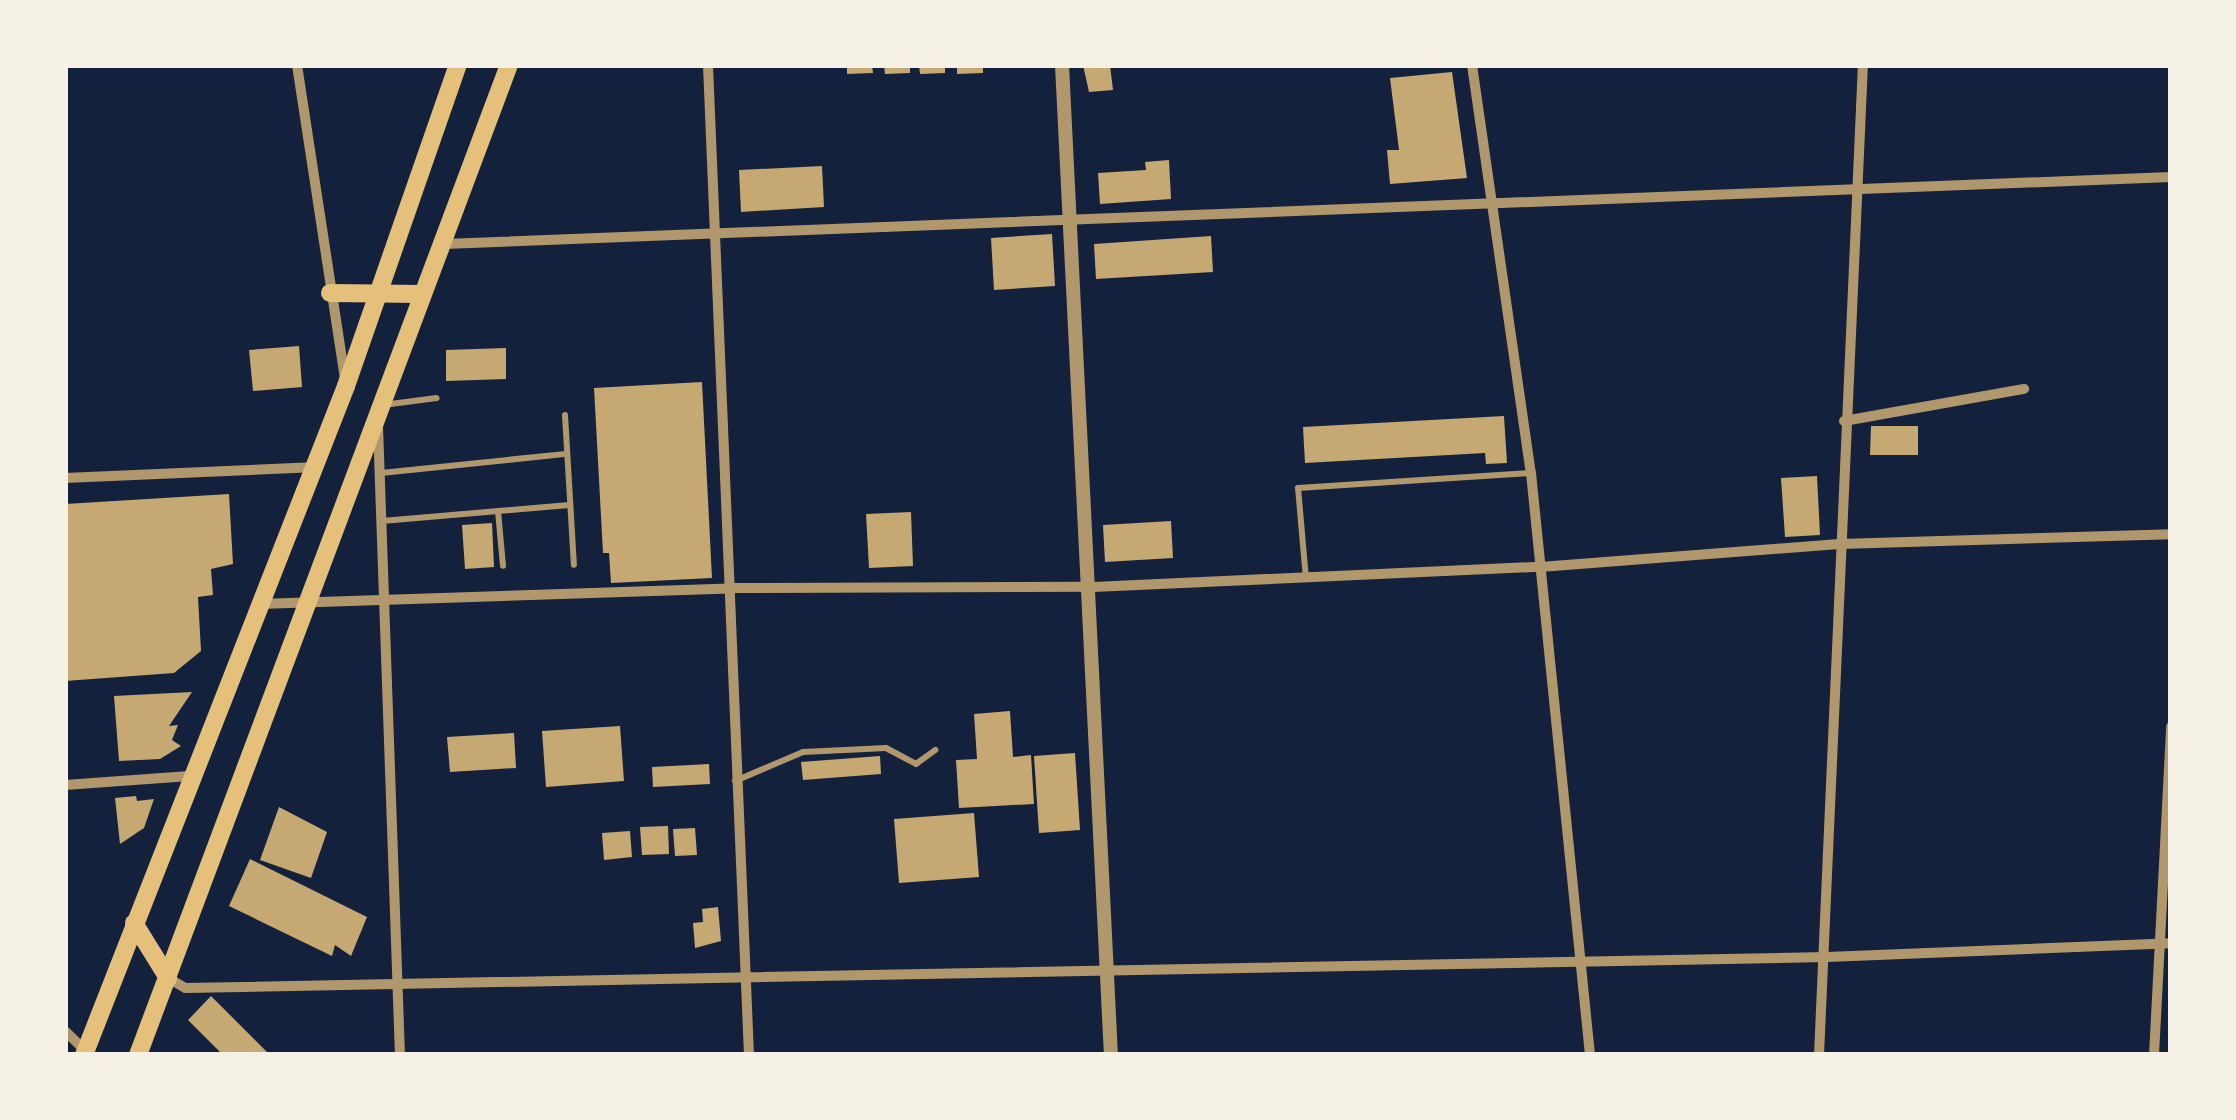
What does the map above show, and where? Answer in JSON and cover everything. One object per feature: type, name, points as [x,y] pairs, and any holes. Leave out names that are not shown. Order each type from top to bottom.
[{"type":"main road","points":[[85,1054],[255,604],[346,386],[458,65]]},
{"type":"main road","points":[[138,1055],[508,65]]},
{"type":"main road","points":[[330,293],[376,298],[422,294]]},
{"type":"main road","points":[[134,923],[168,978]]},
{"type":"street","points":[[298,65],[346,386]]},
{"type":"street","points":[[708,65],[718,234],[734,782],[749,1055]]},
{"type":"street","points":[[1062,65],[1093,587],[1091,724],[1110,1055]]},
{"type":"street","points":[[1472,65],[1531,473],[1590,1055]]},
{"type":"street","points":[[1819,1055],[1827,957],[1844,422],[1864,65]]},
{"type":"street","points":[[444,244],[1072,223],[1492,200],[2171,177]]},
{"type":"street","points":[[1844,422],[2024,388]]},
{"type":"street","points":[[380,409],[400,1055]]},
{"type":"street","points":[[65,478],[312,466]]},
{"type":"street","points":[[255,604],[385,604],[730,588],[1093,587],[1540,567],[1839,544],[2171,534]]},
{"type":"street","points":[[2154,1055],[2165,943],[2171,726]]},
{"type":"street","points":[[65,785],[190,776]]},
{"type":"street","points":[[168,978],[186,988],[399,980],[1827,957],[2165,943]]},
{"type":"street","points":[[65,1031],[85,1054]]},
{"type":"lane","points":[[380,409],[437,398]]},
{"type":"lane","points":[[565,415],[574,565]]},
{"type":"lane","points":[[379,473],[566,454]]},
{"type":"lane","points":[[1306,579],[1298,488],[1531,473]]},
{"type":"lane","points":[[382,521],[569,505]]},
{"type":"lane","points":[[498,511],[503,566]]},
{"type":"lane","points":[[734,782],[803,752],[886,748],[916,764],[934,750]]},
{"type":"building","points":[[847,65],[872,65],[873,73],[847,74]]},
{"type":"building","points":[[884,65],[910,65],[910,73],[885,74]]},
{"type":"building","points":[[919,65],[945,65],[945,73],[920,74]]},
{"type":"building","points":[[957,65],[983,65],[983,73],[957,74]]},
{"type":"building","points":[[1083,65],[1110,65],[1113,90],[1089,92]]},
{"type":"building","points":[[1452,72],[1467,178],[1390,184],[1387,150],[1399,150],[1390,78]]},
{"type":"building","points":[[1169,160],[1171,199],[1100,204],[1098,173],[1146,170],[1145,162]]},
{"type":"building","points":[[822,166],[824,207],[741,212],[739,170]]},
{"type":"building","points":[[1052,234],[1055,286],[994,290],[991,238]]},
{"type":"building","points":[[1211,236],[1213,272],[1096,279],[1094,244]]},
{"type":"building","points":[[299,346],[302,387],[253,391],[249,350]]},
{"type":"building","points":[[506,348],[506,379],[446,381],[446,350]]},
{"type":"building","points":[[702,382],[712,578],[611,583],[609,553],[603,553],[594,388]]},
{"type":"building","points":[[1504,416],[1507,463],[1486,464],[1485,453],[1305,463],[1303,427]]},
{"type":"building","points":[[1871,426],[1918,426],[1918,455],[1870,455]]},
{"type":"building","points":[[1817,476],[1820,535],[1785,537],[1781,478]]},
{"type":"building","points":[[229,494],[233,564],[211,569],[213,595],[198,597],[201,651],[174,673],[65,681],[65,504]]},
{"type":"building","points":[[911,512],[913,566],[869,568],[866,514]]},
{"type":"building","points":[[1171,521],[1173,558],[1105,562],[1103,525]]},
{"type":"building","points":[[492,523],[494,567],[465,569],[462,525]]},
{"type":"building","points":[[192,692],[169,726],[178,725],[172,740],[181,746],[160,759],[119,761],[114,696]]},
{"type":"building","points":[[1010,711],[1013,757],[1031,755],[1034,804],[959,808],[956,760],[977,759],[974,714]]},
{"type":"building","points":[[620,726],[624,781],[546,787],[542,731]]},
{"type":"building","points":[[514,733],[516,768],[450,772],[447,737]]},
{"type":"building","points":[[1075,753],[1080,830],[1039,833],[1034,756]]},
{"type":"building","points":[[880,756],[881,774],[803,780],[801,762]]},
{"type":"building","points":[[709,764],[710,784],[653,787],[652,767]]},
{"type":"building","points":[[136,796],[137,801],[154,799],[144,828],[120,844],[115,798]]},
{"type":"building","points":[[279,807],[327,832],[311,878],[260,860]]},
{"type":"building","points":[[974,813],[979,877],[899,883],[894,819]]},
{"type":"building","points":[[668,826],[669,854],[642,855],[640,827]]},
{"type":"building","points":[[695,828],[697,855],[675,856],[673,829]]},
{"type":"building","points":[[630,831],[632,857],[604,860],[602,833]]},
{"type":"building","points":[[250,859],[367,917],[351,956],[335,945],[332,956],[229,906]]},
{"type":"building","points":[[718,907],[721,941],[695,948],[693,923],[703,922],[702,909]]},
{"type":"building","points":[[211,996],[270,1055],[223,1055],[188,1020]]}]
